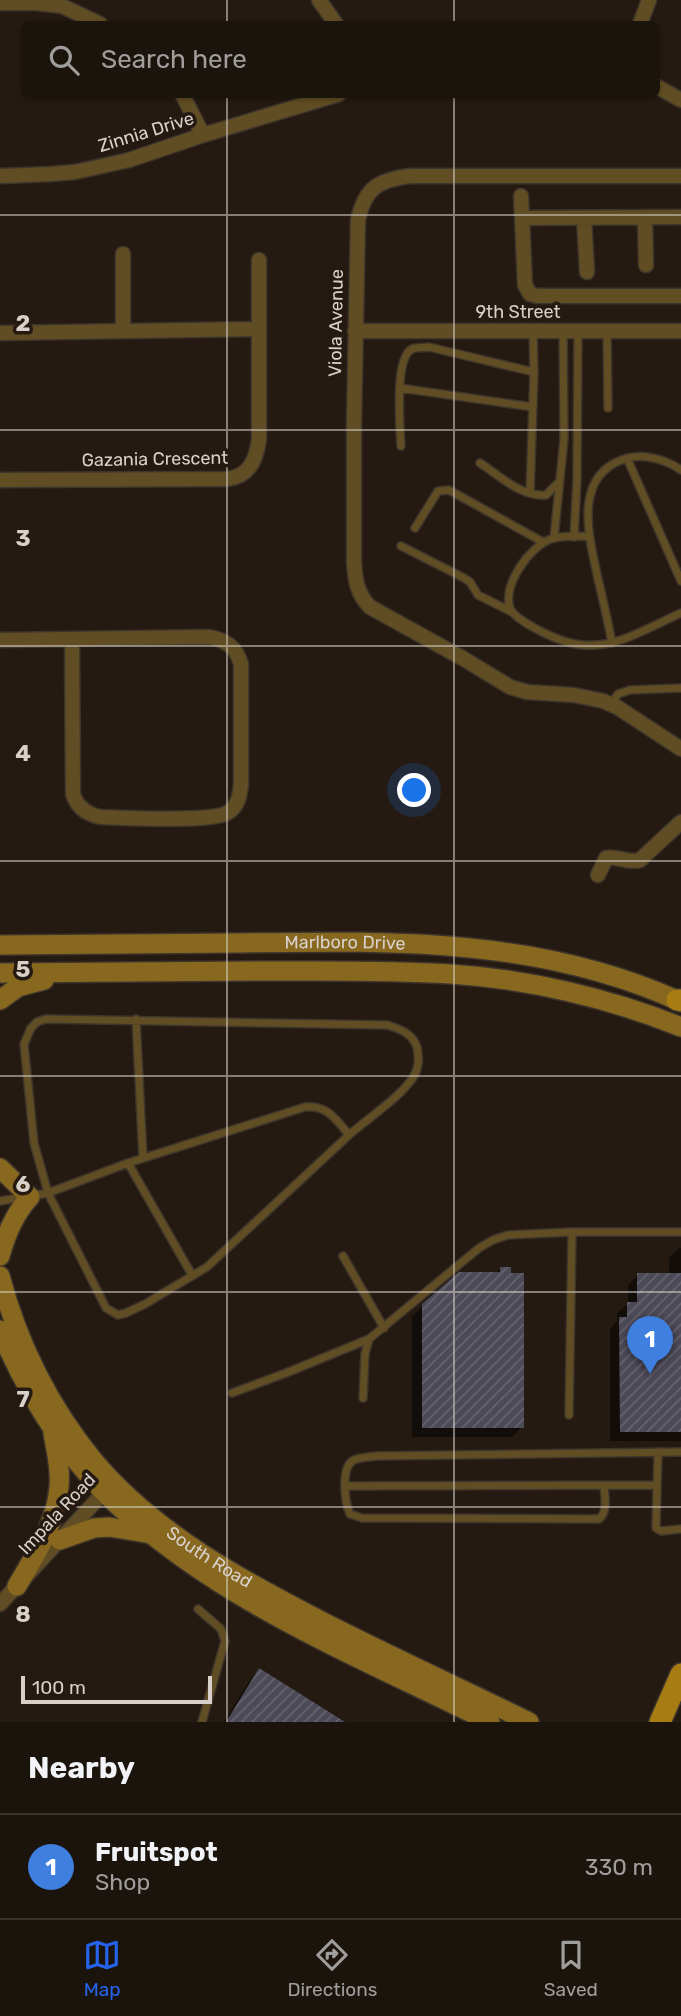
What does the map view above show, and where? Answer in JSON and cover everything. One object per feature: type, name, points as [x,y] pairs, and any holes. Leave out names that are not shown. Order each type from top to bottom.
[{"type":"main road","points":[[660,1722],[681,1674]]},
{"type":"street","points":[[319,0],[334,21]]},
{"type":"street","points":[[641,21],[649,0]]},
{"type":"street","points":[[0,3],[47,3],[62,6],[94,21]]},
{"type":"street","points":[[660,88],[681,100]]},
{"type":"street","points":[[184,98],[203,135]]},
{"type":"street","name":"Zinnia Drive","points":[[0,176],[51,174],[130,160],[326,98]]},
{"type":"street","name":"Viola Avenue","points":[[610,704],[590,697],[527,692],[510,687],[370,607],[359,593],[354,562],[358,220],[365,197],[375,186],[384,181],[410,176],[681,176]]},
{"type":"street","points":[[521,196],[525,285],[530,294],[587,297],[681,296]]},
{"type":"street","points":[[522,218],[681,217]]},
{"type":"street","points":[[584,218],[587,272]]},
{"type":"street","points":[[645,218],[646,265]]},
{"type":"street","points":[[123,254],[123,331]]},
{"type":"street","name":"Gazania Crescent","points":[[0,480],[227,479],[241,476],[253,465],[259,439],[259,260]]},
{"type":"street","points":[[0,333],[259,329]]},
{"type":"street","name":"9th Street","points":[[355,331],[681,331]]},
{"type":"street","points":[[0,640],[209,637],[225,641],[233,647],[241,664],[241,784],[237,803],[229,812],[211,817],[100,817],[91,815],[78,805],[73,794],[72,639]]},
{"type":"street","points":[[610,704],[681,750]]},
{"type":"street","points":[[598,875],[606,858],[631,862],[639,860],[681,822]]},
{"type":"street","name":"Marlboro Drive","points":[[5,941],[335,941],[461,946],[564,962],[623,979],[680,1001]]},
{"type":"street","name":"Marlboro Drive","points":[[0,973],[334,971],[452,974],[579,995],[681,1027]]},
{"type":"street","points":[[0,1000],[18,987],[76,973]]},
{"type":"street","points":[[0,1168],[39,1195],[21,1207],[10,1225],[0,1256]]},
{"type":"street","name":"South Road","points":[[0,1276],[19,1337],[39,1378],[109,1487],[213,1561],[283,1602],[528,1722]]},
{"type":"street","name":"South Road","points":[[0,1330],[16,1367],[52,1427],[72,1454],[109,1487],[151,1534],[219,1582],[285,1621],[338,1650],[417,1685],[490,1722]]},
{"type":"street","points":[[17,1586],[45,1538],[58,1497],[60,1472],[52,1427]]},
{"type":"street","name":"Impala Road","points":[[0,1604],[109,1487]]},
{"type":"street","points":[[60,1540],[94,1528],[109,1527],[151,1534]]},
{"type":"lane","points":[[607,331],[608,408]]},
{"type":"lane","points":[[530,493],[533,332]]},
{"type":"lane","points":[[554,538],[571,332]]},
{"type":"lane","points":[[571,332],[578,387],[574,537]]},
{"type":"lane","points":[[401,446],[400,381],[405,355],[413,349],[429,347],[534,372]]},
{"type":"lane","points":[[400,388],[533,407]]},
{"type":"lane","points":[[612,643],[589,536],[588,510],[593,488],[606,470],[626,458],[645,456],[681,470]]},
{"type":"lane","points":[[626,458],[681,581]]},
{"type":"lane","points":[[480,463],[524,492],[546,495],[560,480]]},
{"type":"lane","points":[[415,528],[438,491],[443,489],[543,542]]},
{"type":"lane","points":[[510,611],[511,584],[518,570],[535,549],[554,538],[589,536]]},
{"type":"lane","points":[[401,546],[464,578],[478,595],[552,637],[566,642],[595,645],[612,643],[681,613]]},
{"type":"lane","points":[[610,704],[618,694],[630,690],[681,688]]},
{"type":"lane","points":[[46,1019],[136,1019],[387,1025],[412,1038],[416,1045],[418,1063],[416,1072],[402,1090],[349,1135],[221,1256],[145,1304],[118,1315],[106,1308],[39,1195],[24,1055],[27,1034],[37,1022],[46,1019]]},
{"type":"lane","points":[[136,1019],[144,1158]]},
{"type":"lane","points":[[0,1201],[39,1195],[128,1163],[304,1107],[320,1108],[329,1112],[349,1135]]},
{"type":"lane","points":[[128,1163],[192,1275]]},
{"type":"lane","points":[[569,1415],[572,1232]]},
{"type":"lane","points":[[232,1393],[369,1339],[492,1240],[508,1236],[572,1232],[681,1232]]},
{"type":"lane","points":[[343,1256],[384,1328]]},
{"type":"lane","points":[[363,1398],[365,1354],[369,1339]]},
{"type":"lane","points":[[658,1452],[656,1528],[661,1531],[681,1529]]},
{"type":"lane","points":[[604,1486],[605,1511],[599,1520],[362,1518],[350,1514],[345,1503],[345,1474],[355,1459],[377,1456],[681,1452]]},
{"type":"lane","points":[[345,1486],[657,1485]]},
{"type":"lane","points":[[198,1609],[221,1629],[225,1641],[202,1722]]},
{"type":"building","points":[[500,1267],[511,1267],[511,1273],[524,1273],[524,1428],[422,1428],[422,1304],[459,1272],[500,1272]]},
{"type":"building","points":[[637,1273],[681,1273],[681,1432],[620,1432],[619,1317],[627,1317],[627,1302],[637,1302]]},
{"type":"building","points":[[259,1668],[345,1722],[226,1722]]},
{"type":"place","name":"Fruitspot","points":[[650,1374]]}]
